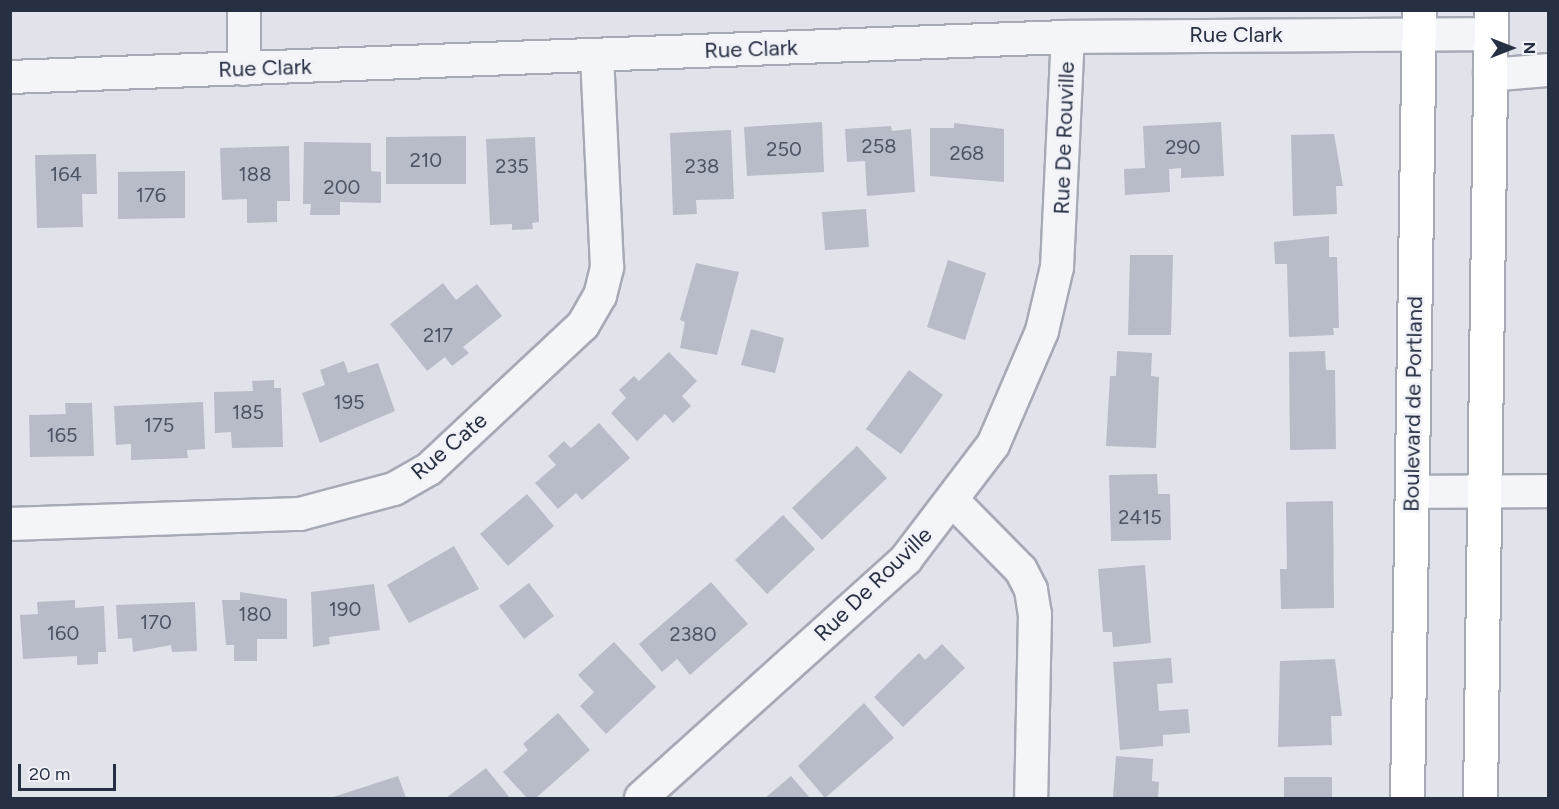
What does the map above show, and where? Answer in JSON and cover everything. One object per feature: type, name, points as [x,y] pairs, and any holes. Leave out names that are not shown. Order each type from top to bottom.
[{"type":"main road","name":"Boulevard de Portland","points":[[1407,798],[1419,22]]},
{"type":"main road","points":[[1480,798],[1491,22]]},
{"type":"street","points":[[244,10],[244,69]]},
{"type":"street","points":[[1192,10],[1213,34]]},
{"type":"street","name":"Rue Clark","points":[[10,77],[1068,37],[1213,34],[1419,22],[1491,22]]},
{"type":"street","name":"Rue De Rouville","points":[[641,798],[906,559],[954,502],[993,445],[1042,331],[1057,267],[1064,190],[1068,37]]},
{"type":"street","name":"Rue Cate","points":[[10,524],[300,514],[394,489],[429,469],[583,325],[600,296],[607,267],[597,54]]},
{"type":"street","points":[[1490,75],[1548,70]]},
{"type":"street","points":[[1412,492],[1548,491]]},
{"type":"street","points":[[954,502],[1021,570],[1030,590],[1035,614],[1031,798]]},
{"type":"building","points":[[822,122],[824,172],[747,176],[744,127]]},
{"type":"building","points":[[1221,122],[1224,176],[1181,178],[1181,168],[1169,169],[1170,192],[1125,195],[1124,169],[1145,168],[1143,126]]},
{"type":"building","points":[[954,123],[1004,129],[1004,182],[930,176],[930,128],[954,128]]},
{"type":"building","points":[[891,126],[892,131],[911,129],[915,192],[867,196],[865,161],[847,162],[845,129]]},
{"type":"building","points":[[731,130],[734,199],[696,200],[697,214],[673,215],[670,133]]},
{"type":"building","points":[[1334,134],[1343,186],[1336,186],[1337,214],[1293,216],[1291,135]]},
{"type":"building","points":[[466,136],[466,184],[386,184],[386,137]]},
{"type":"building","points":[[535,137],[539,222],[532,223],[533,229],[512,230],[512,224],[490,225],[486,139]]},
{"type":"building","points":[[304,142],[371,143],[371,171],[381,172],[381,203],[340,202],[340,215],[310,215],[311,204],[303,204]]},
{"type":"building","points":[[289,146],[290,201],[277,201],[277,222],[247,223],[247,199],[222,200],[220,148]]},
{"type":"building","points":[[96,154],[97,194],[82,194],[83,227],[37,228],[35,155]]},
{"type":"building","points":[[185,171],[185,218],[118,219],[118,172]]},
{"type":"building","points":[[866,209],[869,247],[825,250],[822,212]]},
{"type":"building","points":[[1329,236],[1329,257],[1337,257],[1339,328],[1333,328],[1334,335],[1289,337],[1287,264],[1275,264],[1274,242]]},
{"type":"building","points":[[1130,255],[1173,255],[1171,335],[1128,335]]},
{"type":"building","points":[[948,260],[986,273],[965,340],[927,327]]},
{"type":"building","points":[[696,263],[739,272],[717,355],[680,348],[685,322],[680,320]]},
{"type":"building","points":[[443,283],[456,300],[477,284],[502,316],[463,347],[469,353],[452,366],[445,357],[427,371],[390,324]]},
{"type":"building","points":[[751,329],[784,338],[775,373],[741,365]]},
{"type":"building","points":[[1117,351],[1152,353],[1151,376],[1159,377],[1156,448],[1106,446],[1110,376],[1116,376]]},
{"type":"building","points":[[1325,351],[1326,370],[1335,370],[1336,449],[1290,450],[1289,352]]},
{"type":"building","points":[[669,352],[697,381],[682,396],[691,406],[673,423],[665,414],[637,441],[611,413],[626,398],[619,390],[634,376],[639,381]]},
{"type":"building","points":[[344,361],[348,373],[378,363],[395,411],[320,443],[302,393],[325,385],[320,370]]},
{"type":"building","points":[[909,370],[943,395],[901,454],[866,429]]},
{"type":"building","points":[[274,380],[274,388],[281,388],[283,447],[232,448],[231,432],[215,433],[214,392],[253,391],[252,381]]},
{"type":"building","points":[[203,402],[205,449],[187,450],[188,458],[131,460],[131,444],[116,445],[114,406]]},
{"type":"building","points":[[65,403],[92,403],[94,456],[30,457],[29,415],[66,414]]},
{"type":"building","points":[[599,423],[630,458],[582,500],[576,493],[558,509],[535,483],[556,465],[548,456],[564,441],[571,448]]},
{"type":"building","points":[[857,446],[887,478],[822,540],[792,508]]},
{"type":"building","points":[[1157,474],[1158,494],[1170,494],[1171,540],[1111,541],[1109,475]]},
{"type":"building","points":[[527,494],[554,526],[508,566],[480,534]]},
{"type":"building","points":[[1333,501],[1334,608],[1281,609],[1280,569],[1287,569],[1286,502]]},
{"type":"building","points":[[783,515],[815,549],[767,594],[735,560]]},
{"type":"building","points":[[454,546],[479,589],[409,623],[387,585]]},
{"type":"building","points":[[1145,565],[1151,643],[1113,647],[1112,632],[1103,632],[1098,569]]},
{"type":"building","points":[[711,582],[748,624],[690,675],[677,659],[662,672],[639,644]]},
{"type":"building","points":[[529,583],[554,616],[524,639],[499,606]]},
{"type":"building","points":[[374,584],[380,630],[329,637],[330,644],[313,647],[311,592]]},
{"type":"building","points":[[240,592],[287,599],[287,639],[257,639],[257,661],[234,661],[234,645],[226,645],[222,600],[240,600]]},
{"type":"building","points":[[75,600],[75,608],[104,606],[106,652],[98,652],[98,664],[77,665],[77,656],[23,659],[20,615],[38,614],[37,602]]},
{"type":"building","points":[[195,602],[197,651],[172,652],[171,645],[133,652],[132,638],[118,639],[116,605]]},
{"type":"building","points":[[614,642],[656,687],[606,734],[580,706],[594,692],[578,675]]},
{"type":"building","points":[[942,644],[965,668],[903,727],[874,697],[919,653],[925,660]]},
{"type":"building","points":[[1171,658],[1173,683],[1157,684],[1159,711],[1188,709],[1190,733],[1163,735],[1163,746],[1120,750],[1113,662]]},
{"type":"building","points":[[1335,659],[1342,716],[1331,716],[1332,745],[1278,747],[1280,661]]},
{"type":"building","points":[[864,703],[894,738],[825,798],[798,766]]},
{"type":"building","points":[[558,713],[590,750],[536,798],[527,798],[503,772],[528,750],[523,744]]},
{"type":"building","points":[[1116,756],[1153,759],[1152,781],[1159,782],[1158,798],[1113,798]]},
{"type":"building","points":[[486,768],[510,798],[446,798]]},
{"type":"building","points":[[398,776],[406,798],[330,798]]},
{"type":"building","points":[[791,776],[810,798],[765,798]]},
{"type":"building","points":[[1284,777],[1332,777],[1332,798],[1284,798]]}]
